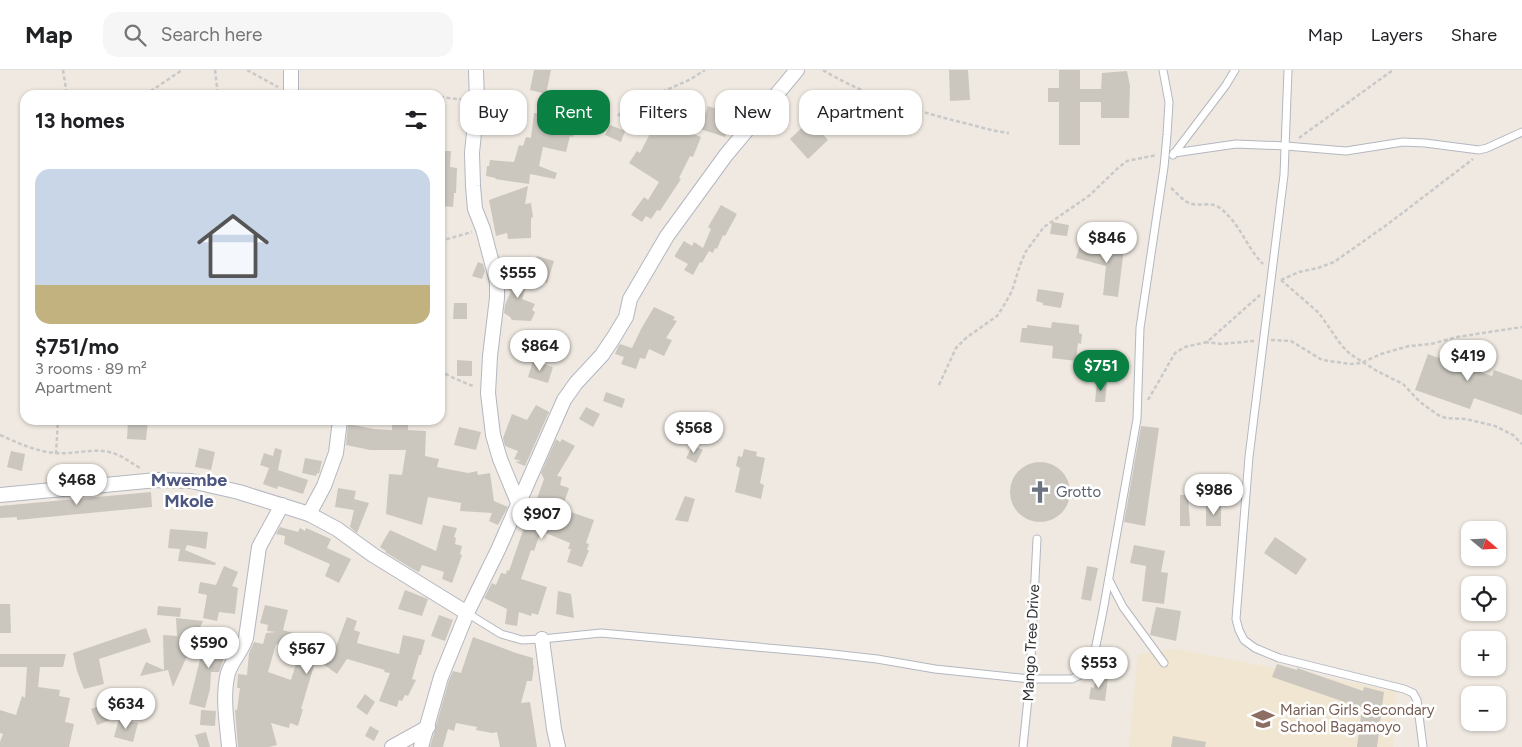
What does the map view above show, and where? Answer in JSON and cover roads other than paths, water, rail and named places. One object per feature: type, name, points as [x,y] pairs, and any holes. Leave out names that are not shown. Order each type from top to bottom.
[{"type":"street","points":[[290,90],[291,70]]},
{"type":"street","points":[[476,70],[477,102],[472,153],[475,209],[483,229],[497,282],[488,393],[493,435],[518,505]]},
{"type":"street","points":[[421,747],[441,677],[467,613],[518,505],[564,400],[576,383],[602,355],[614,337],[626,317],[630,300],[667,236],[726,154],[797,70]]},
{"type":"street","points":[[309,514],[324,486],[336,453],[339,425]]},
{"type":"street","points":[[0,495],[157,480],[191,481],[239,492],[309,514],[337,529],[374,555],[467,613]]},
{"type":"street","points":[[229,747],[226,691],[228,674],[231,664],[243,648],[246,638],[260,548],[282,505]]},
{"type":"street","points":[[542,639],[558,747]]},
{"type":"street","points":[[392,747],[428,727]]},
{"type":"lane","points":[[467,613],[501,634],[522,640],[601,633],[842,655],[1030,680],[1072,679],[1086,672],[1094,660],[1137,419],[1140,328],[1166,154],[1169,102],[1163,70]]},
{"type":"lane","points":[[1164,167],[1226,85],[1234,70]]},
{"type":"lane","points":[[1288,70],[1289,146],[1271,272],[1249,457],[1236,619],[1244,640],[1255,648],[1279,658],[1404,689],[1413,693],[1417,700],[1423,747]]},
{"type":"lane","points":[[1174,153],[1223,145],[1289,146],[1346,151],[1397,142],[1470,149],[1487,148],[1522,132]]},
{"type":"lane","name":"Mango Tree Drive","points":[[1023,747],[1030,680],[1037,539]]},
{"type":"lane","points":[[1109,580],[1123,607],[1164,664]]},
{"type":"place","name":"Grotto","points":[[1040,492]]},
{"type":"place","name":"Marian Girls Secondary School Bagamoyo","points":[[1263,719]]},
{"type":"district","name":"Mwembe Mkole","points":[[189,490]]}]
